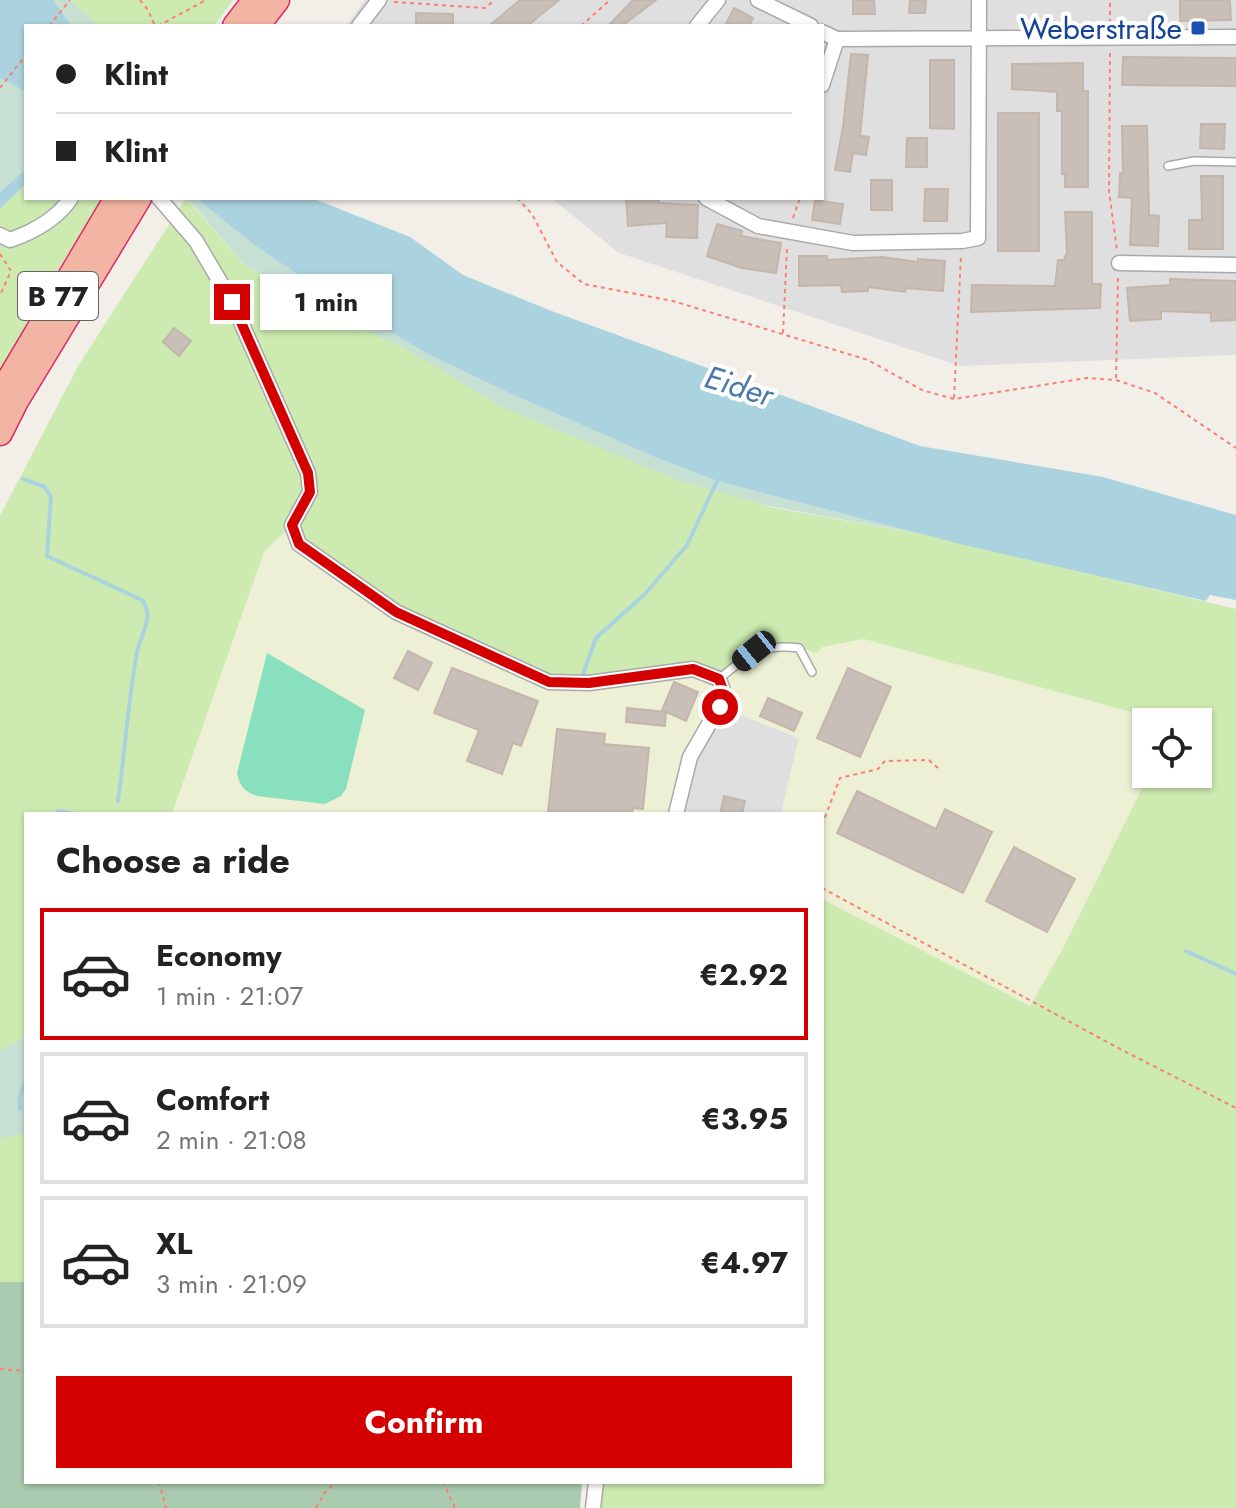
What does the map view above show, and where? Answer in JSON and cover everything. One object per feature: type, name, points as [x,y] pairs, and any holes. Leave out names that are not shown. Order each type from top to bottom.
[{"type":"highway","points":[[237,24],[255,0]]},
{"type":"highway","points":[[259,24],[277,0]]},
{"type":"highway","name":"B 77","points":[[0,395],[129,201]]},
{"type":"highway","name":"B 77","points":[[0,433],[129,201]]},
{"type":"street","points":[[699,24],[718,0]]},
{"type":"street","points":[[758,0],[807,24]]},
{"type":"street","points":[[710,200],[758,226],[853,243],[978,238],[979,0]]},
{"type":"street","points":[[361,24],[378,1]]},
{"type":"street","points":[[824,33],[837,39],[1236,37]]},
{"type":"street","points":[[824,79],[837,39]]},
{"type":"street","points":[[0,235],[10,240],[30,233],[64,208],[70,200]]},
{"type":"street","points":[[161,200],[196,241],[232,302],[308,473],[310,492],[292,525],[299,544],[396,612],[549,682],[589,683],[693,669],[719,679],[725,696],[690,757],[676,812]]},
{"type":"street","points":[[1119,263],[1236,265]]},
{"type":"street","points":[[593,1508],[596,1484]]},
{"type":"lane","points":[[1168,166],[1194,161],[1236,162]]},
{"type":"lane","points":[[719,679],[754,651],[776,645],[799,648],[812,672]]},
{"type":"path","points":[[51,24],[70,0]]},
{"type":"path","points":[[140,0],[155,24]]},
{"type":"path","points":[[160,24],[206,0]]},
{"type":"path","points":[[378,1],[485,8],[495,0]]},
{"type":"path","points":[[583,24],[610,0]]},
{"type":"path","points":[[1110,0],[1109,191],[1119,263],[1116,380]]},
{"type":"path","points":[[0,88],[24,58]]},
{"type":"path","points":[[519,200],[532,214],[557,262],[584,284],[673,301],[868,360],[922,390],[954,399],[1087,378],[1116,380],[1155,393],[1236,448]]},
{"type":"path","points":[[783,334],[788,231],[799,200]]},
{"type":"path","points":[[954,399],[962,241]]},
{"type":"path","points":[[0,254],[11,271],[0,295]]},
{"type":"path","points":[[824,820],[840,778],[878,769],[885,761],[929,760],[938,768]]},
{"type":"path","points":[[824,889],[1236,1108]]},
{"type":"path","points":[[0,1369],[24,1371]]},
{"type":"path","points":[[160,1484],[166,1508]]},
{"type":"path","points":[[316,1508],[325,1492],[335,1484]]},
{"type":"path","points":[[444,1484],[455,1508]]},
{"type":"shaded area","points":[[365,0],[1236,0],[1236,355],[960,366],[619,253],[553,200],[824,200],[824,24],[347,24]]},
{"type":"shaded area","points":[[720,707],[799,738],[781,812],[676,812],[690,757]]},
{"type":"green space","points":[[53,0],[69,0],[98,24],[71,24]]},
{"type":"green space","points":[[69,0],[233,0],[215,24],[98,24]]},
{"type":"green space","points":[[0,78],[24,91],[24,171],[0,192]]},
{"type":"green space","points":[[24,186],[24,200],[102,200],[43,293],[0,374],[0,209]]},
{"type":"green space","points":[[185,200],[188,200],[244,264],[318,308],[769,507],[922,534],[1236,609],[1236,1508],[593,1508],[596,1484],[824,1484],[824,900],[1030,1006],[1062,950],[1142,788],[1212,788],[1212,708],[1132,708],[1132,712],[864,639],[822,647],[818,653],[799,648],[754,651],[719,679],[709,673],[549,682],[396,612],[299,544],[292,525],[264,552],[173,812],[24,812],[24,1282],[0,1282],[0,516],[78,366]]},
{"type":"green space","points":[[189,200],[198,200],[257,247],[334,299],[428,354],[507,392],[717,481],[922,534],[769,506],[677,480],[502,407],[404,348],[318,308],[244,264]]},
{"type":"green space","points":[[292,525],[754,651],[821,647],[864,639],[1132,712],[1132,788],[1142,788],[1062,950],[1030,1006],[824,900],[824,812],[781,812],[799,738],[721,707],[690,757],[676,812],[173,812],[264,552]]},
{"type":"green space","points":[[267,653],[365,710],[346,789],[341,796],[325,804],[257,796],[241,785],[237,773]]},
{"type":"green space","points":[[24,1037],[24,1133],[0,1138],[0,1051]]},
{"type":"green space","points":[[0,1282],[24,1282],[24,1484],[582,1484],[580,1508],[0,1508]]},
{"type":"water","points":[[0,0],[53,0],[71,24],[24,24],[24,91],[0,78]]},
{"type":"water","points":[[24,171],[24,186],[0,209],[0,192]]},
{"type":"water","name":"Eider","points":[[198,200],[317,200],[410,237],[463,275],[549,310],[920,446],[1103,477],[1236,515],[1236,600],[1210,595],[1206,601],[960,544],[717,481],[657,458],[428,354],[334,299],[257,247]]},
{"type":"building","points":[[520,0],[559,0],[529,24],[491,24]]},
{"type":"building","points":[[633,0],[656,0],[625,24],[610,24]]},
{"type":"building","points":[[853,0],[874,0],[875,14],[853,14]]},
{"type":"building","points":[[910,0],[926,0],[925,13],[909,13]]},
{"type":"building","points":[[1180,0],[1230,0],[1231,20],[1180,21]]},
{"type":"building","points":[[734,8],[753,18],[750,24],[726,24]]},
{"type":"building","points":[[416,13],[453,14],[453,24],[416,24]]},
{"type":"building","points":[[851,54],[868,55],[860,136],[869,137],[866,155],[853,153],[850,172],[835,170]]},
{"type":"building","points":[[1123,57],[1236,58],[1236,86],[1122,85]]},
{"type":"building","points":[[930,60],[954,60],[954,129],[930,128]]},
{"type":"building","points":[[1083,63],[1083,91],[1088,91],[1088,187],[1065,187],[1065,174],[1062,174],[1062,111],[1057,111],[1057,92],[1012,89],[1012,64]]},
{"type":"building","points":[[998,113],[1039,113],[1039,251],[998,251]]},
{"type":"building","points":[[1201,124],[1225,124],[1224,149],[1200,148]]},
{"type":"building","points":[[1122,126],[1147,126],[1149,215],[1159,216],[1158,246],[1130,245],[1132,198],[1119,197],[1120,173],[1123,173]]},
{"type":"building","points":[[907,138],[927,138],[927,167],[906,167]]},
{"type":"building","points":[[1201,176],[1223,176],[1223,249],[1189,249],[1189,220],[1202,220]]},
{"type":"building","points":[[871,180],[892,180],[892,210],[871,210]]},
{"type":"building","points":[[925,189],[948,189],[947,221],[924,221]]},
{"type":"building","points":[[626,200],[698,205],[697,238],[666,237],[667,223],[628,226]]},
{"type":"building","points":[[815,200],[843,204],[840,224],[812,220]]},
{"type":"building","points":[[1065,212],[1092,212],[1092,284],[1101,284],[1100,308],[971,312],[972,285],[1055,286],[1058,260],[1064,260],[1067,252]]},
{"type":"building","points":[[717,224],[742,231],[741,236],[781,243],[776,273],[742,268],[707,256]]},
{"type":"building","points":[[799,256],[827,256],[827,260],[882,257],[918,262],[918,259],[945,261],[943,291],[906,288],[905,292],[868,287],[868,291],[842,292],[841,285],[799,286]]},
{"type":"building","points":[[1170,279],[1236,281],[1236,320],[1211,321],[1211,313],[1161,311],[1161,319],[1130,321],[1127,288],[1170,285]]},
{"type":"building","points":[[174,328],[191,341],[179,356],[163,342]]},
{"type":"building","points":[[408,651],[432,663],[418,690],[394,678]]},
{"type":"building","points":[[452,668],[538,701],[521,746],[513,743],[502,774],[467,761],[479,730],[434,713]]},
{"type":"building","points":[[848,668],[891,687],[860,757],[817,738]]},
{"type":"building","points":[[674,682],[698,692],[686,721],[662,710]]},
{"type":"building","points":[[768,698],[802,713],[794,731],[760,716]]},
{"type":"building","points":[[627,708],[666,712],[665,726],[626,722]]},
{"type":"building","points":[[557,729],[605,734],[604,744],[649,748],[643,809],[633,808],[632,812],[548,812]]},
{"type":"building","points":[[857,791],[936,829],[945,809],[992,832],[963,893],[837,833]]},
{"type":"building","points":[[724,796],[745,801],[742,812],[720,812]]},
{"type":"building","points":[[1014,847],[1075,879],[1047,932],[986,901]]},
{"type":"waterway","points":[[23,479],[45,487],[51,497],[47,556],[142,600],[146,606],[147,619],[134,670],[118,801]]},
{"type":"waterway","points":[[583,674],[596,638],[646,593],[687,545],[717,481]]},
{"type":"waterway","points":[[58,812],[64,812]]},
{"type":"waterway","points":[[1186,951],[1236,974]]},
{"type":"waterway","points":[[20,1109],[19,1099],[24,1085]]},
{"type":"place","name":"Weberstraße","points":[[1198,28]]},
{"type":"route","points":[[232,302],[308,473],[310,492],[292,525],[299,544],[396,612],[549,682],[589,683],[693,669],[719,679],[725,696],[720,707]]}]
